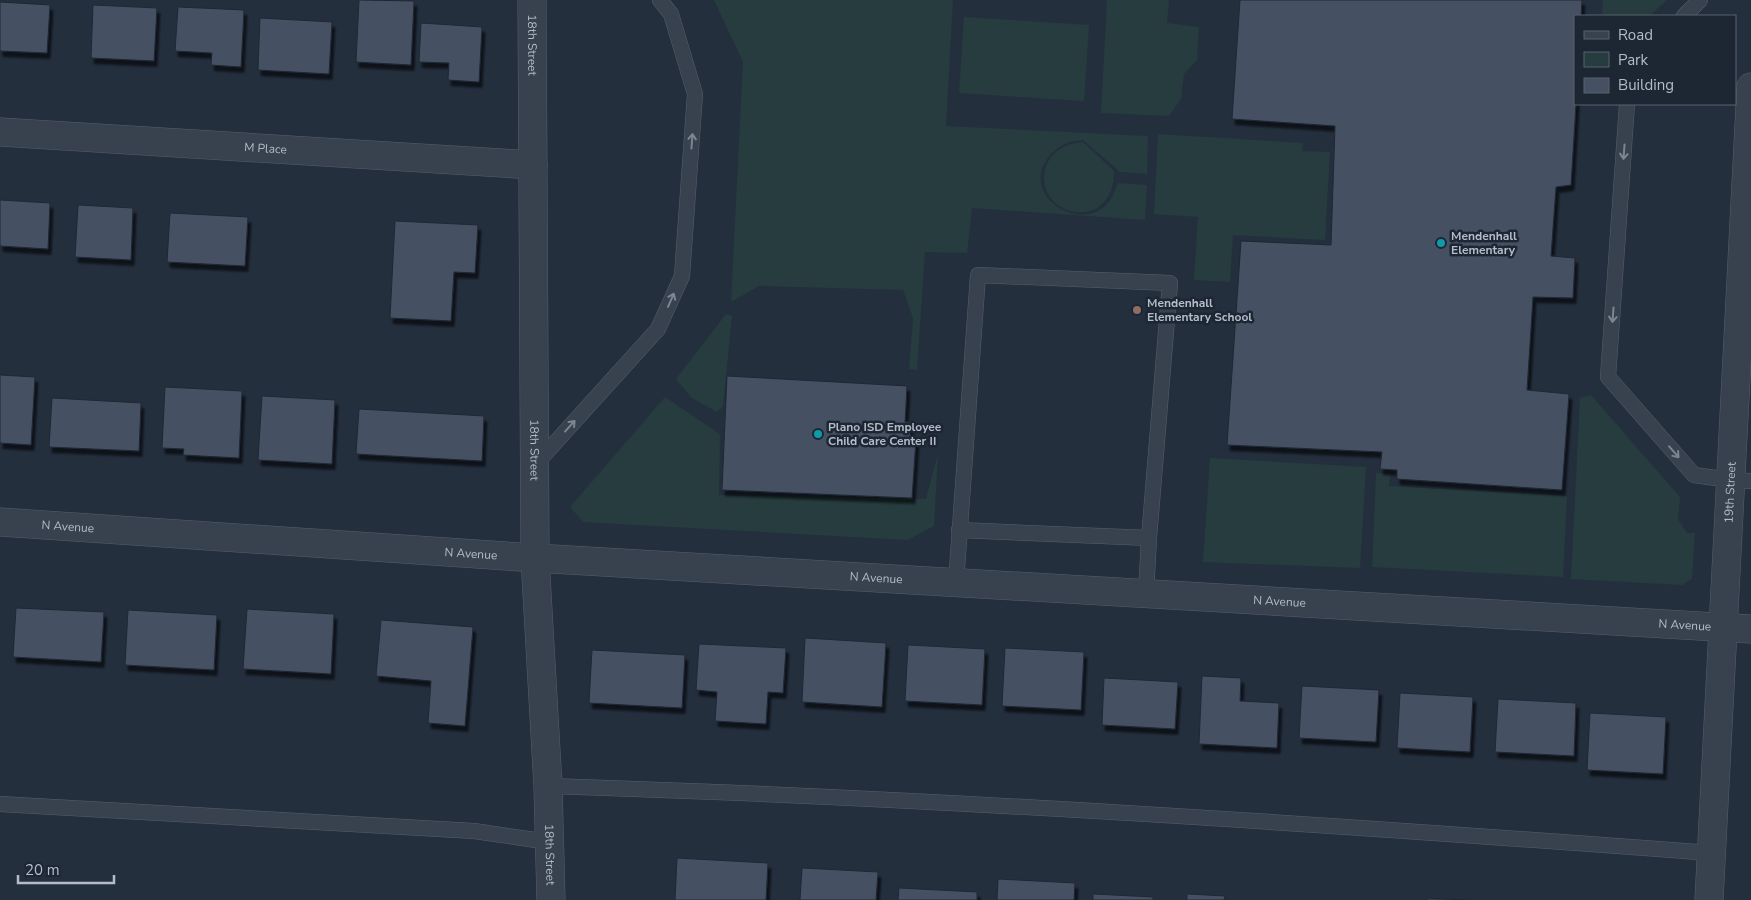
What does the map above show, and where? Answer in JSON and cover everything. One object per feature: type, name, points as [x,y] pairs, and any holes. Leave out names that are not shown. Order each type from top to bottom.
[{"type":"street","name":"18th Street","points":[[532,0],[535,558],[548,786],[551,900]]},
{"type":"street","name":"19th Street","points":[[1708,900],[1722,628],[1740,481],[1751,87]]},
{"type":"street","name":"M Place","points":[[0,132],[533,166]]},
{"type":"street","name":"N Avenue","points":[[0,522],[535,558],[1751,629]]},
{"type":"lane","points":[[534,458],[544,455],[658,329],[682,276],[695,94],[670,14],[660,0]]},
{"type":"lane","points":[[1685,15],[1700,0]]},
{"type":"lane","points":[[1627,105],[1608,377],[1694,475],[1740,481]]},
{"type":"lane","points":[[956,583],[978,275],[1170,283],[1146,594]]},
{"type":"lane","points":[[959,530],[1149,538]]},
{"type":"lane","points":[[548,786],[653,789],[1034,807],[1502,837],[1711,853]]},
{"type":"lane","points":[[0,804],[474,831],[549,842]]},
{"type":"green space","points":[[714,0],[953,0],[946,126],[1148,136],[1147,174],[1120,172],[1083,140],[1067,143],[1055,151],[1047,159],[1041,173],[1042,186],[1048,198],[1058,207],[1070,213],[1083,215],[1097,212],[1108,203],[1118,183],[1147,185],[1145,220],[972,208],[967,253],[925,252],[917,370],[909,369],[913,318],[903,290],[759,286],[731,302],[743,62]]},
{"type":"green space","points":[[1107,0],[1169,0],[1167,23],[1199,27],[1197,60],[1184,74],[1181,99],[1169,116],[1101,113]]},
{"type":"green space","points":[[1603,0],[1667,0],[1650,15],[1602,15]]},
{"type":"green space","points":[[964,17],[1089,25],[1084,101],[959,93]]},
{"type":"green space","points":[[1158,134],[1303,143],[1302,151],[1330,152],[1325,240],[1233,235],[1230,282],[1194,280],[1198,217],[1154,214]]},
{"type":"green space","points":[[1083,142],[1114,171],[1112,187],[1105,201],[1097,208],[1088,212],[1063,208],[1052,200],[1046,189],[1044,177],[1047,164],[1054,154],[1066,146]]},
{"type":"green space","points":[[726,314],[732,316],[723,406],[717,412],[692,398],[676,379]]},
{"type":"green space","points":[[1591,395],[1680,497],[1678,519],[1687,533],[1695,533],[1692,579],[1682,585],[1571,579],[1580,398]]},
{"type":"green space","points":[[665,397],[720,434],[719,495],[926,499],[938,453],[934,526],[908,540],[583,522],[570,507]]},
{"type":"green space","points":[[1210,458],[1366,467],[1360,568],[1203,562]]},
{"type":"green space","points":[[1376,473],[1390,474],[1389,486],[1567,496],[1563,577],[1372,567]]},
{"type":"building","points":[[359,0],[414,1],[411,65],[356,62]]},
{"type":"building","name":"Mendenhall Elementary","points":[[1240,0],[1582,0],[1581,15],[1574,15],[1574,105],[1576,105],[1571,185],[1556,187],[1551,256],[1575,258],[1573,298],[1533,297],[1527,390],[1569,394],[1562,490],[1397,479],[1397,470],[1380,469],[1382,452],[1227,445],[1241,241],[1331,245],[1335,126],[1232,119]]},
{"type":"building","points":[[0,2],[50,5],[47,53],[0,51]]},
{"type":"building","points":[[93,5],[157,8],[154,61],[91,58]]},
{"type":"building","points":[[178,7],[244,10],[241,67],[211,65],[212,53],[175,51]]},
{"type":"building","points":[[260,18],[332,22],[329,74],[258,70]]},
{"type":"building","points":[[421,23],[482,27],[479,82],[448,80],[449,63],[419,62]]},
{"type":"building","points":[[0,200],[50,203],[48,249],[0,246]]},
{"type":"building","points":[[78,205],[133,208],[131,260],[75,257]]},
{"type":"building","points":[[170,213],[248,217],[245,266],[167,262]]},
{"type":"building","points":[[395,221],[478,225],[475,273],[454,272],[451,321],[390,318]]},
{"type":"building","points":[[0,375],[35,377],[31,445],[0,443]]},
{"type":"building","name":"Plano ISD Employee Child Care Center II","points":[[727,376],[907,386],[905,422],[911,422],[910,440],[916,439],[912,498],[722,490]]},
{"type":"building","points":[[165,387],[242,391],[239,458],[183,455],[184,449],[162,448]]},
{"type":"building","points":[[262,396],[335,400],[332,464],[258,460]]},
{"type":"building","points":[[52,398],[141,403],[139,451],[49,447]]},
{"type":"building","points":[[359,409],[484,416],[482,461],[356,454]]},
{"type":"building","points":[[16,608],[104,612],[101,662],[13,657]]},
{"type":"building","points":[[247,609],[334,614],[331,674],[243,669]]},
{"type":"building","points":[[128,610],[217,615],[214,670],[125,665]]},
{"type":"building","points":[[381,620],[473,627],[465,726],[428,723],[431,681],[376,676]]},
{"type":"building","points":[[805,638],[886,643],[882,707],[802,702]]},
{"type":"building","points":[[699,644],[786,648],[783,693],[768,692],[766,724],[715,721],[717,692],[696,690]]},
{"type":"building","points":[[908,645],[985,649],[982,705],[905,701]]},
{"type":"building","points":[[1005,648],[1084,652],[1081,710],[1002,706]]},
{"type":"building","points":[[592,650],[685,655],[682,708],[589,703]]},
{"type":"building","points":[[1202,676],[1241,678],[1240,701],[1279,703],[1277,748],[1199,744]]},
{"type":"building","points":[[1104,678],[1178,682],[1175,729],[1102,725]]},
{"type":"building","points":[[1302,686],[1379,690],[1376,742],[1299,738]]},
{"type":"building","points":[[1400,693],[1473,697],[1470,752],[1397,748]]},
{"type":"building","points":[[1498,699],[1576,703],[1574,756],[1495,752]]},
{"type":"building","points":[[1590,713],[1666,717],[1663,774],[1587,770]]},
{"type":"building","points":[[677,858],[768,863],[766,900],[675,900]]},
{"type":"building","points":[[802,868],[878,872],[876,900],[800,900]]},
{"type":"building","points":[[998,879],[1075,883],[1074,900],[997,900]]},
{"type":"building","points":[[899,888],[977,892],[977,900],[898,900]]},
{"type":"building","points":[[1093,894],[1153,897],[1153,900],[1093,900]]},
{"type":"building","points":[[1187,894],[1225,896],[1224,900],[1187,900]]},
{"type":"building","points":[[1427,898],[1466,900],[1427,900]]},
{"type":"place","name":"Mendenhall Elementary","points":[[1441,243]]},
{"type":"place","name":"Mendenhall Elementary School","points":[[1137,310]]},
{"type":"place","name":"Plano ISD Employee Child Care Center II","points":[[818,434]]}]
